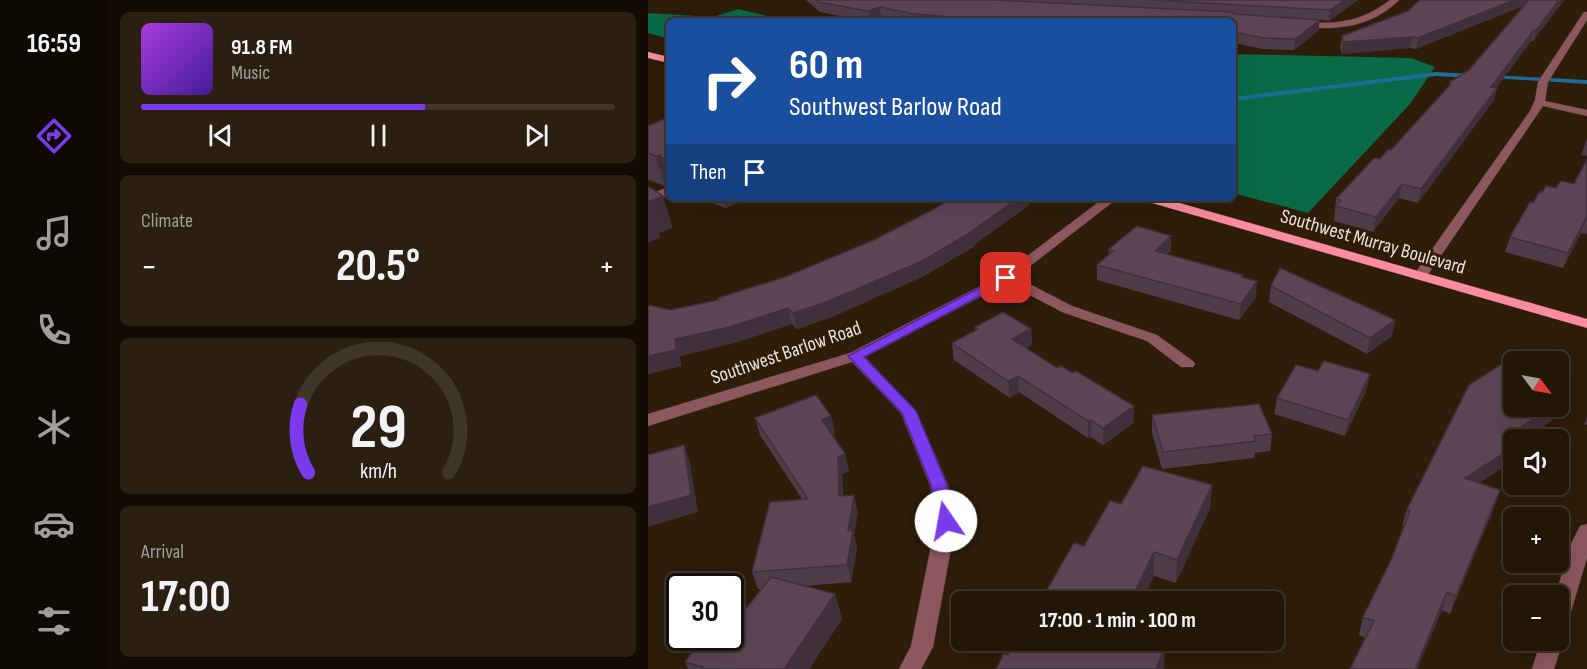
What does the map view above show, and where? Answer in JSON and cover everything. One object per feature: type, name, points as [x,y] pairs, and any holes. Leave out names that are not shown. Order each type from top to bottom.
[{"type":"main road","points":[[650,55],[666,59]]},
{"type":"main road","name":"Southwest Murray Boulevard","points":[[1159,201],[1587,324]]},
{"type":"street","points":[[1288,24],[1329,26],[1357,23],[1375,17],[1395,0]]},
{"type":"street","points":[[1420,276],[1536,107],[1548,74],[1586,19]]},
{"type":"street","points":[[1536,107],[1587,113]]},
{"type":"street","points":[[648,199],[666,192]]},
{"type":"street","name":"Southwest Barlow Road","points":[[648,420],[855,356],[1006,278],[1108,201]]},
{"type":"street","points":[[1006,278],[1067,309],[1152,338],[1187,364]]},
{"type":"street","points":[[855,356],[908,411],[939,485],[946,521],[922,647],[910,669]]},
{"type":"street","points":[[1568,585],[1581,542],[1587,531]]},
{"type":"street","points":[[1543,669],[1549,651]]},
{"type":"green space","points":[[738,9],[776,18],[666,18],[666,38],[648,33],[648,13],[713,17]]},
{"type":"green space","points":[[1236,54],[1411,58],[1435,67],[1410,104],[1308,213],[1236,194]]},
{"type":"building","points":[[816,0],[994,0],[1232,12],[1234,14],[1320,20],[1295,39],[1264,38],[1236,33],[1236,18],[963,18],[915,14],[880,7],[868,11]]},
{"type":"building","points":[[1151,0],[1345,0],[1330,10]]},
{"type":"building","points":[[1420,0],[1514,0],[1418,38],[1343,42],[1342,36],[1408,11]]},
{"type":"building","points":[[1529,0],[1559,0],[1491,87],[1497,88],[1421,189],[1402,184],[1376,217],[1336,206],[1341,200],[1336,199],[1374,158],[1380,159],[1388,150],[1391,150],[1450,85],[1450,82],[1469,70]]},
{"type":"building","points":[[666,118],[666,159],[661,155],[648,153],[648,126]]},
{"type":"building","points":[[1587,159],[1587,219],[1568,253],[1510,237],[1530,202],[1533,203],[1540,191],[1542,192],[1546,186],[1556,188],[1561,181],[1574,184]]},
{"type":"building","points":[[648,186],[663,196],[648,202]]},
{"type":"building","points":[[947,201],[1014,201],[973,231],[922,261],[829,301],[793,313],[788,308],[730,327],[675,339],[676,350],[648,356],[648,305],[670,310],[719,300],[718,298],[785,277],[874,240]]},
{"type":"building","points":[[1137,226],[1171,236],[1155,251],[1243,275],[1241,277],[1257,281],[1241,304],[1097,265],[1113,251],[1109,249]]},
{"type":"building","points":[[1280,268],[1395,320],[1370,338],[1271,286]]},
{"type":"building","points":[[1003,312],[1031,329],[1012,339],[1057,368],[1061,366],[1072,373],[1076,371],[1134,406],[1103,428],[1091,420],[1088,421],[1018,376],[1008,381],[952,343]]},
{"type":"building","points":[[1324,361],[1370,374],[1348,420],[1277,398],[1296,365],[1318,371]]},
{"type":"building","points":[[1503,363],[1503,417],[1536,417],[1518,429],[1503,429],[1503,454],[1465,478],[1500,490],[1456,596],[1447,592],[1415,669],[1350,669],[1374,621],[1363,617],[1392,558],[1410,510],[1407,509],[1469,385]]},
{"type":"building","points":[[816,395],[831,416],[822,420],[845,454],[838,457],[839,496],[854,495],[848,531],[853,530],[847,565],[752,572],[770,502],[808,499],[755,418]]},
{"type":"building","points":[[1259,404],[1272,434],[1254,436],[1256,441],[1163,452],[1152,415]]},
{"type":"building","points":[[684,445],[691,495],[648,507],[648,455]]},
{"type":"building","points":[[1143,466],[1212,485],[1177,560],[1154,552],[1135,591],[1046,591],[1074,543],[1084,546],[1110,501],[1121,504]]},
{"type":"building","points":[[771,577],[835,594],[784,669],[701,669],[703,667],[685,662],[693,651],[744,651],[744,611]]},
{"type":"building","points":[[1010,651],[1163,651],[1156,669],[996,669],[1004,653],[1008,655]]},
{"type":"waterway","points":[[1236,99],[1436,74],[1472,76]]},
{"type":"waterway","points":[[1492,77],[1587,82]]},
{"type":"route","points":[[946,521],[939,485],[908,411],[855,356],[1006,278]]}]
